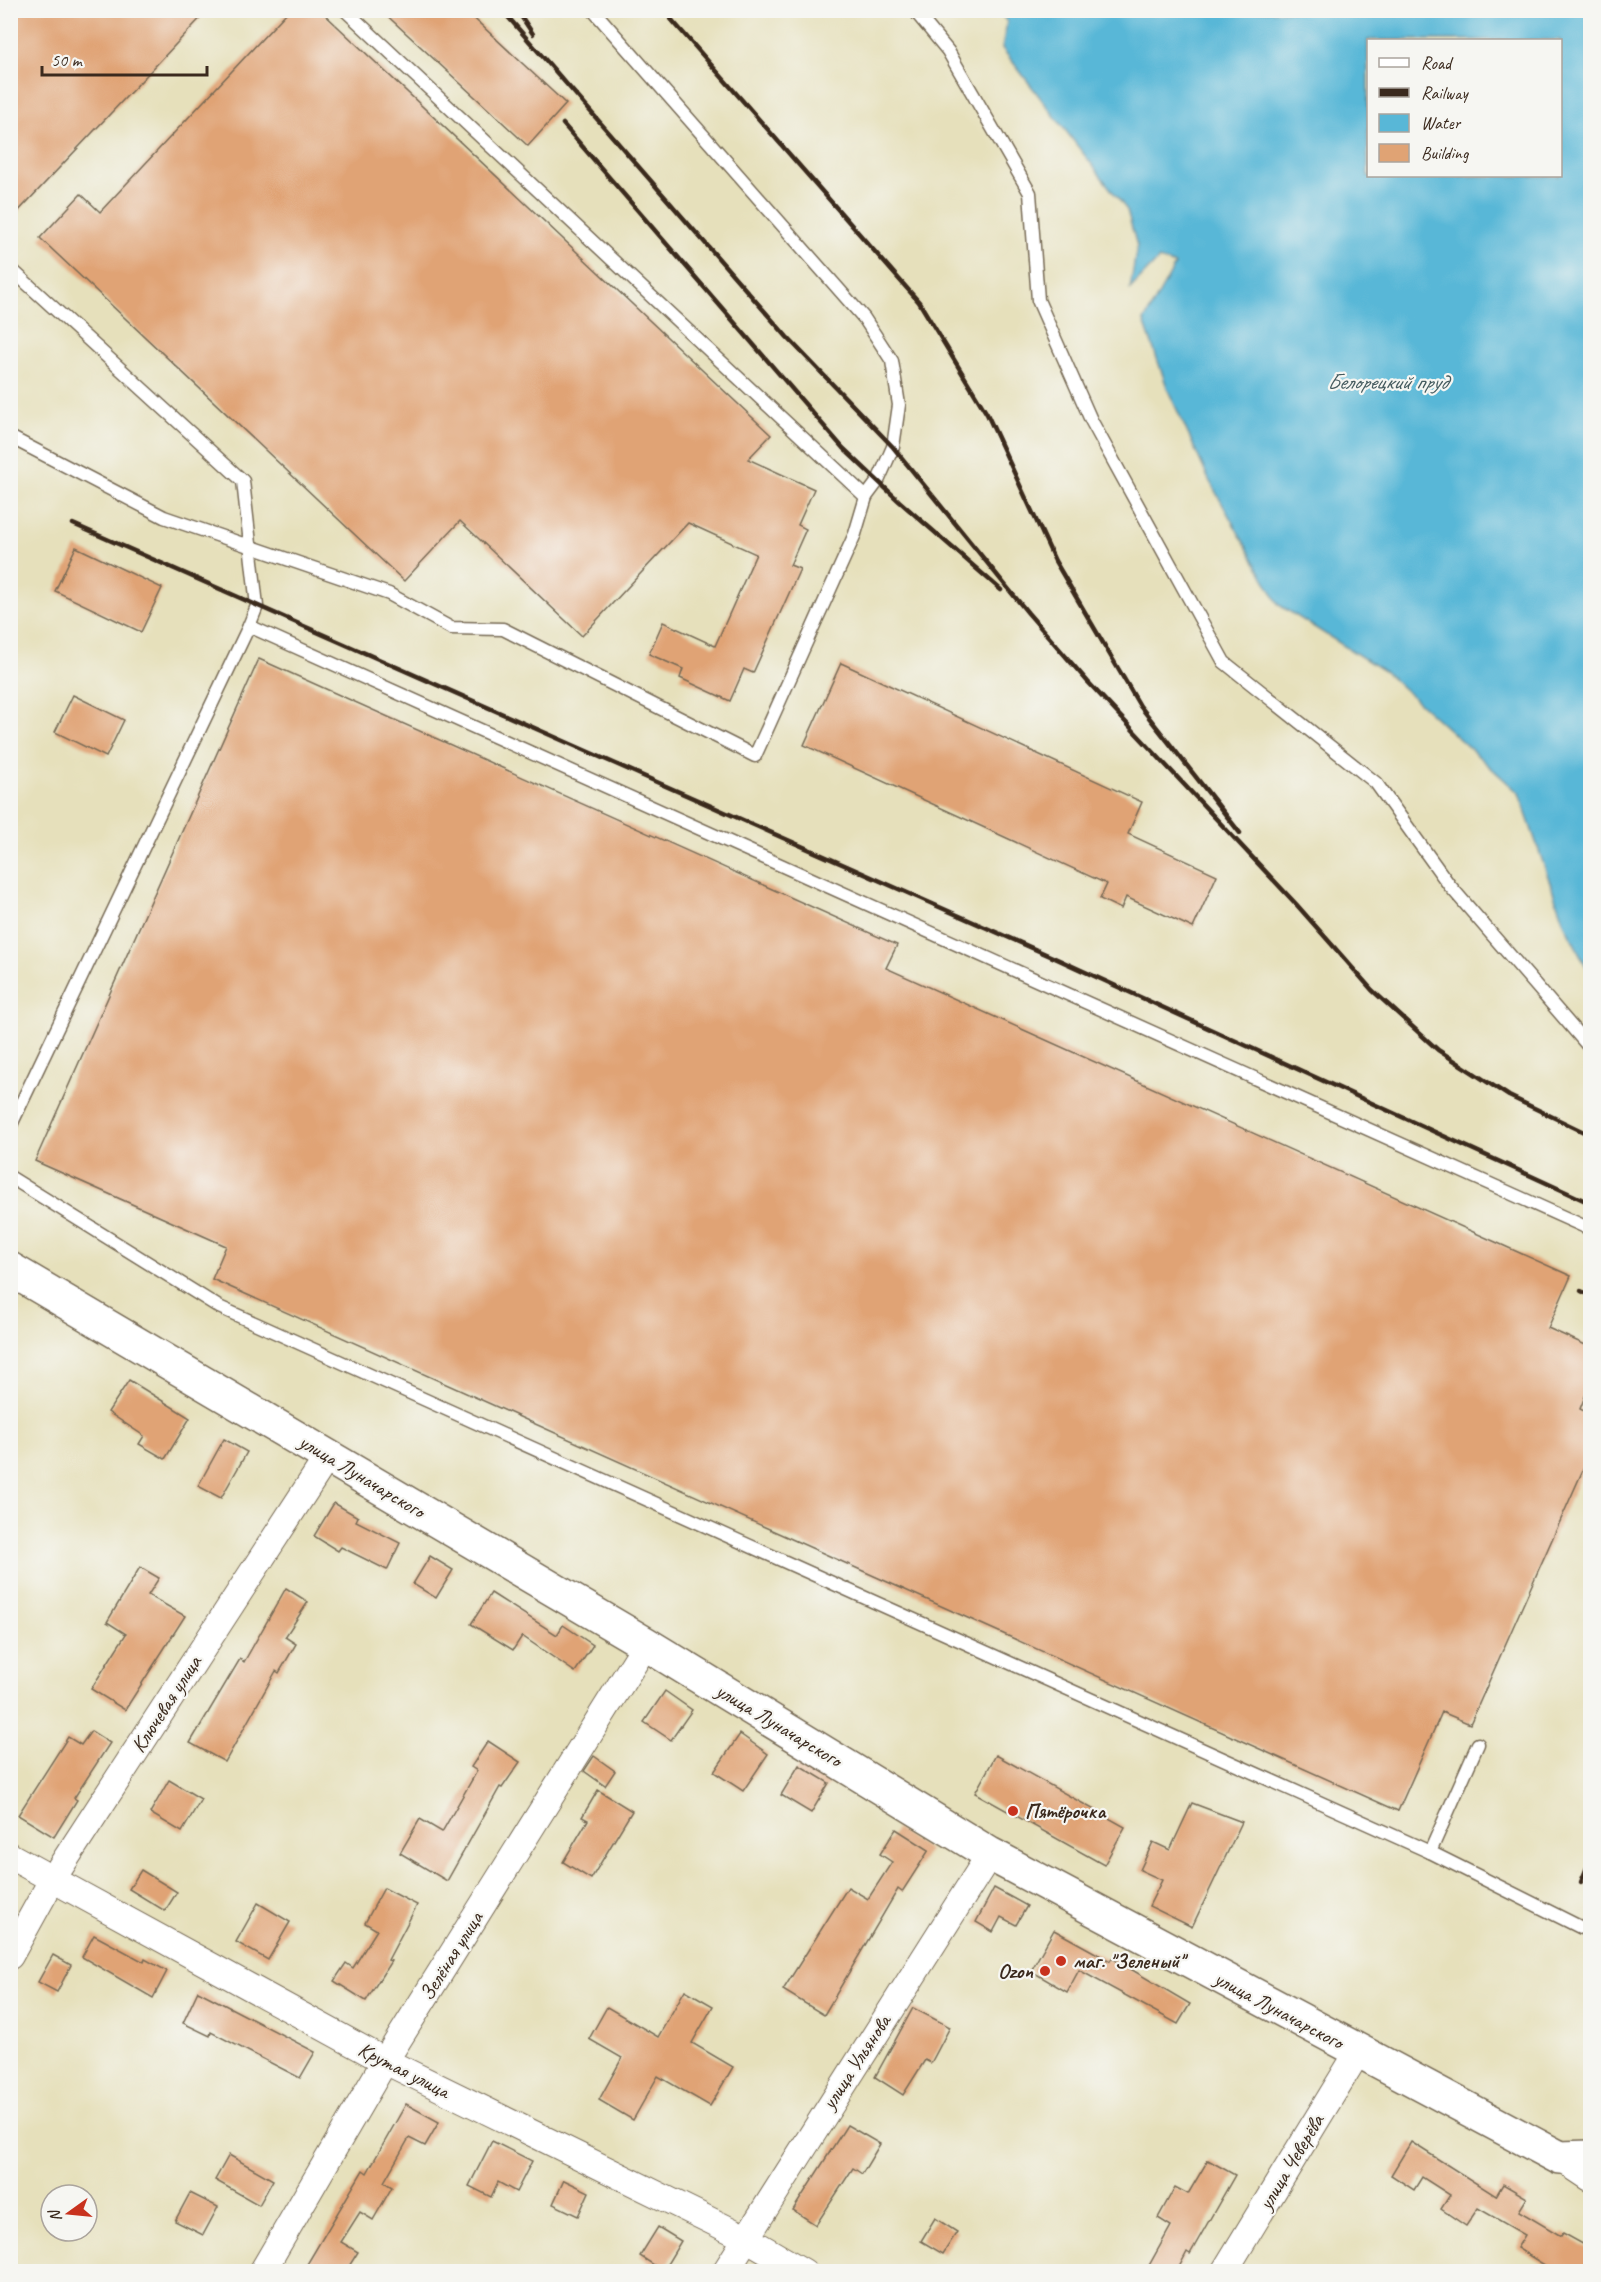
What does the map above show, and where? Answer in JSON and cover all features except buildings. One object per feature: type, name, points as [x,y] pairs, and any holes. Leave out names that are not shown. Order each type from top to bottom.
[{"type":"street","name":"улица Луначарского","points":[[10,1269],[646,1644],[990,1854],[1358,2052],[1575,2157],[1590,2178]]},
{"type":"street","name":"Ключевая улица","points":[[10,1956],[52,1880],[328,1456]]},
{"type":"street","name":"Зелёная улица","points":[[261,2271],[385,2061],[646,1644]]},
{"type":"street","name":"улица Ульянова","points":[[725,2271],[744,2237],[990,1854]]},
{"type":"street","name":"Крутая улица","points":[[10,1856],[385,2061],[744,2237],[804,2271]]},
{"type":"street","name":"улица Чеверёва","points":[[1224,2271],[1358,2052]]},
{"type":"lane","points":[[345,10],[866,497]]},
{"type":"lane","points":[[10,437],[164,517],[390,594],[451,628],[503,628],[755,756],[855,534],[866,497],[878,481],[893,447],[899,405],[892,361],[864,318],[593,10]]},
{"type":"lane","points":[[914,10],[948,51],[1030,193],[1038,300],[1091,420],[1224,662],[1376,783],[1450,886],[1590,1048]]},
{"type":"lane","points":[[10,268],[243,481],[257,606],[10,1127]]},
{"type":"lane","points":[[249,626],[1590,1229]]},
{"type":"lane","points":[[10,1177],[219,1307],[1430,1852],[1590,1932]]},
{"type":"lane","points":[[1430,1852],[1478,1744]]},
{"type":"water","name":"Белорецкий пруд","points":[[999,11],[1590,11],[1590,974],[1564,923],[1519,793],[1384,671],[1279,605],[1209,480],[1168,390],[1144,321],[1175,265],[1159,259],[1130,289],[1137,246],[1127,210],[1002,48],[1007,22]]},
{"type":"railway","points":[[502,10],[787,337],[893,447],[1028,613],[1088,682],[1296,904],[1372,990],[1438,1050],[1509,1096],[1590,1135]]},
{"type":"railway","points":[[517,10],[533,34]]},
{"type":"railway","points":[[671,19],[919,302],[987,414],[1055,561],[1140,706],[1240,833]]},
{"type":"railway","points":[[563,124],[843,448],[899,501],[1001,590]]},
{"type":"railway","points":[[73,524],[1057,959],[1590,1203]]},
{"type":"railway","points":[[1581,1291],[1590,1295]]},
{"type":"railway","points":[[1581,1882],[1590,1860]]},
{"type":"place","name":"Пятёрочка","points":[[1013,1811]]},
{"type":"place","name":"маг. \"Зеленый\"","points":[[1061,1961]]},
{"type":"place","name":"Ozon","points":[[1045,1971]]}]
